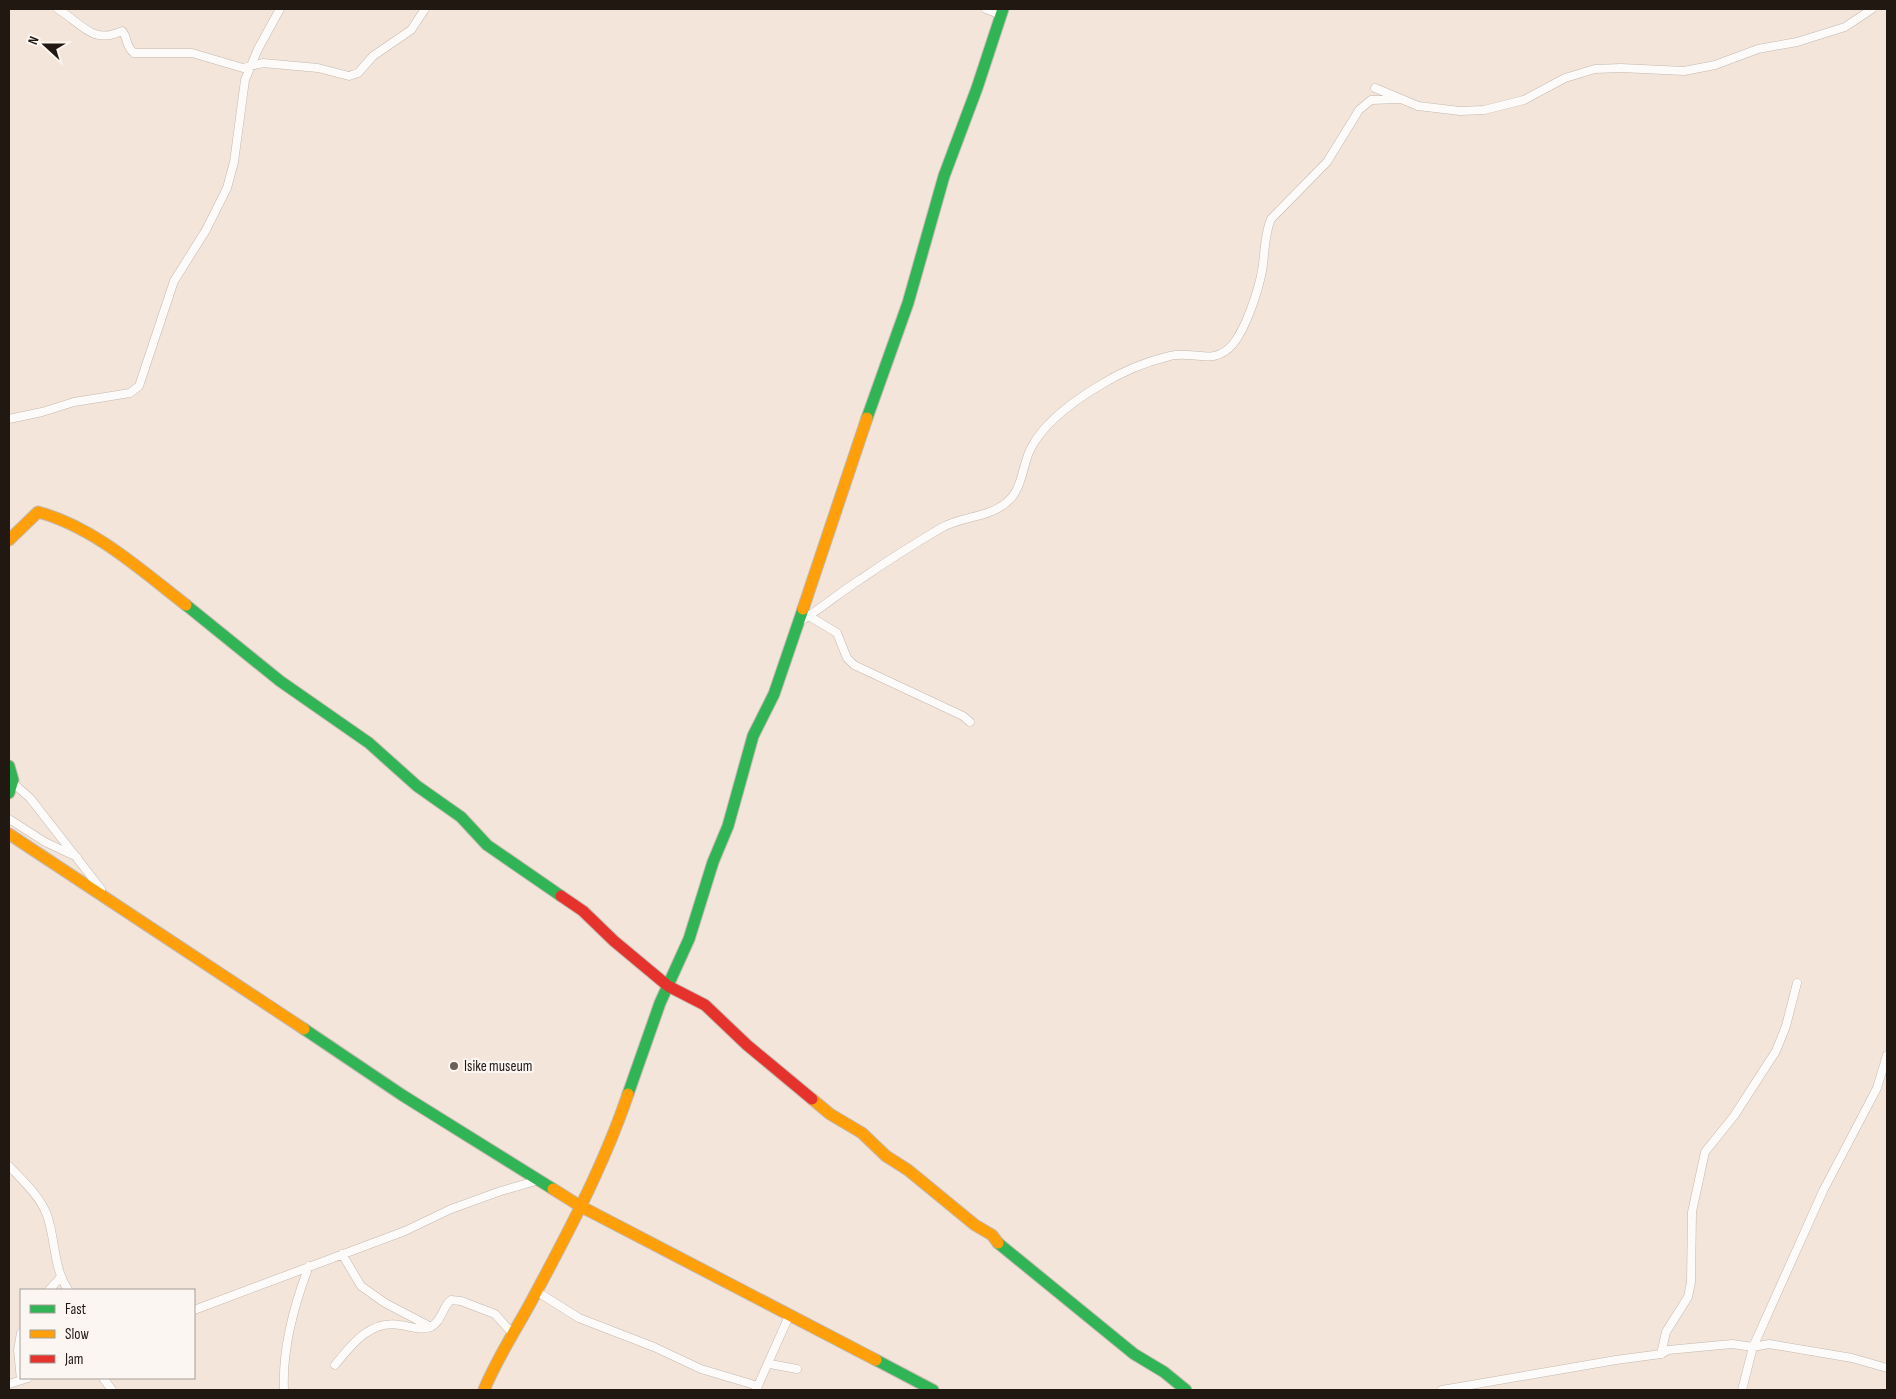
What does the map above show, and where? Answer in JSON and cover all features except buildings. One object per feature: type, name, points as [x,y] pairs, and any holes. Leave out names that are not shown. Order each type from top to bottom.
[{"type":"main road","points":[[484,1390],[492,1370],[536,1291],[613,1138],[660,1003],[689,939],[728,826],[756,726],[774,694],[804,619],[846,478],[908,303],[944,176],[977,88],[1002,12]]},
{"type":"main road","points":[[9,540],[38,512],[50,515],[103,542],[213,625],[280,681],[374,746],[417,786],[461,817],[487,845],[583,911],[614,941],[668,986],[705,1005],[748,1045],[830,1114],[862,1133],[886,1156],[908,1170],[975,1225],[993,1236],[1001,1247],[1060,1292],[1083,1314],[1134,1354],[1164,1372],[1186,1390]]},
{"type":"main road","points":[[9,766],[14,777],[12,789]]},
{"type":"main road","points":[[9,834],[409,1099],[580,1206],[933,1390]]},
{"type":"street","points":[[58,9],[97,36],[114,36],[122,31],[125,35],[126,44],[134,53],[192,53],[243,68],[263,63],[318,68],[346,76],[355,75],[373,56],[411,30],[425,9]]},
{"type":"street","points":[[9,419],[42,412],[74,402],[130,393],[139,386],[174,281],[206,230],[227,188],[234,162],[245,80],[280,9]]},
{"type":"street","points":[[986,9],[1002,12]]},
{"type":"street","points":[[1375,88],[1418,106],[1460,111],[1484,110],[1524,100],[1565,78],[1595,69],[1621,68],[1684,71],[1715,65],[1758,49],[1797,42],[1846,27],[1872,9]]},
{"type":"street","points":[[804,619],[860,579],[942,527],[989,512],[1009,501],[1019,484],[1032,445],[1051,423],[1096,387],[1119,374],[1167,356],[1181,355],[1211,358],[1227,351],[1239,334],[1254,300],[1260,281],[1271,219],[1327,162],[1359,110],[1371,100],[1399,99]]},
{"type":"street","points":[[804,619],[837,633],[847,658],[854,665],[963,716],[970,722]]},
{"type":"street","points":[[12,789],[30,798],[79,858],[106,897]]},
{"type":"street","points":[[9,819],[45,842],[79,858]]},
{"type":"street","points":[[1661,1354],[1666,1332],[1688,1297],[1691,1271],[1692,1212],[1705,1152],[1734,1116],[1776,1051],[1786,1026],[1797,983]]},
{"type":"street","points":[[1742,1390],[1753,1347],[1823,1191],[1877,1088],[1887,1055]]},
{"type":"street","points":[[9,1166],[40,1200],[47,1214],[60,1278],[67,1289]]},
{"type":"street","points":[[195,1310],[405,1231],[451,1209],[538,1180]]},
{"type":"street","points":[[342,1254],[361,1286],[367,1291],[385,1303],[431,1327]]},
{"type":"street","points":[[284,1390],[285,1364],[294,1306],[309,1266]]},
{"type":"street","points":[[50,1289],[60,1278]]},
{"type":"street","points":[[536,1291],[557,1306],[579,1318],[654,1347],[701,1369],[757,1388],[770,1364],[776,1343],[789,1316]]},
{"type":"street","points":[[335,1365],[359,1337],[378,1326],[386,1324],[415,1328],[431,1327],[437,1322],[448,1301],[453,1300],[496,1314],[513,1334]]},
{"type":"street","points":[[20,1339],[18,1350],[20,1360]]},
{"type":"street","points":[[1442,1390],[1477,1388],[1616,1360],[1661,1354],[1668,1350],[1732,1344],[1753,1347],[1769,1344],[1797,1347],[1887,1368]]},
{"type":"street","points":[[770,1364],[797,1369]]},
{"type":"street","points":[[9,1384],[24,1379]]},
{"type":"street","points":[[104,1379],[112,1390]]},
{"type":"traffic: fast","points":[[867,418],[908,303],[944,176],[977,88],[1003,9]]},
{"type":"traffic: fast","points":[[186,605],[280,681],[369,743],[417,786],[461,817],[487,845],[561,896]]},
{"type":"traffic: fast","points":[[628,1094],[660,1003],[689,939],[713,862],[728,826],[753,736],[774,694],[803,609]]},
{"type":"traffic: fast","points":[[9,766],[13,780],[9,793]]},
{"type":"traffic: fast","points":[[304,1029],[402,1095],[553,1189]]},
{"type":"traffic: fast","points":[[998,1243],[1134,1354],[1164,1372],[1186,1390]]},
{"type":"traffic: fast","points":[[876,1360],[933,1390]]},
{"type":"traffic: slow","points":[[803,609],[867,418]]},
{"type":"traffic: slow","points":[[9,540],[38,512],[59,519],[98,539],[116,551],[186,605]]},
{"type":"traffic: slow","points":[[9,834],[304,1029]]},
{"type":"traffic: slow","points":[[484,1390],[572,1224],[608,1147],[628,1094]]},
{"type":"traffic: slow","points":[[812,1099],[830,1114],[862,1133],[886,1156],[908,1170],[975,1225],[992,1235],[998,1243]]},
{"type":"traffic: slow","points":[[553,1189],[580,1206],[876,1360]]},
{"type":"traffic: jam","points":[[561,896],[583,911],[614,941],[668,986],[705,1005],[747,1045],[812,1099]]},
{"type":"place","name":"Isike museum","points":[[454,1066]]}]
